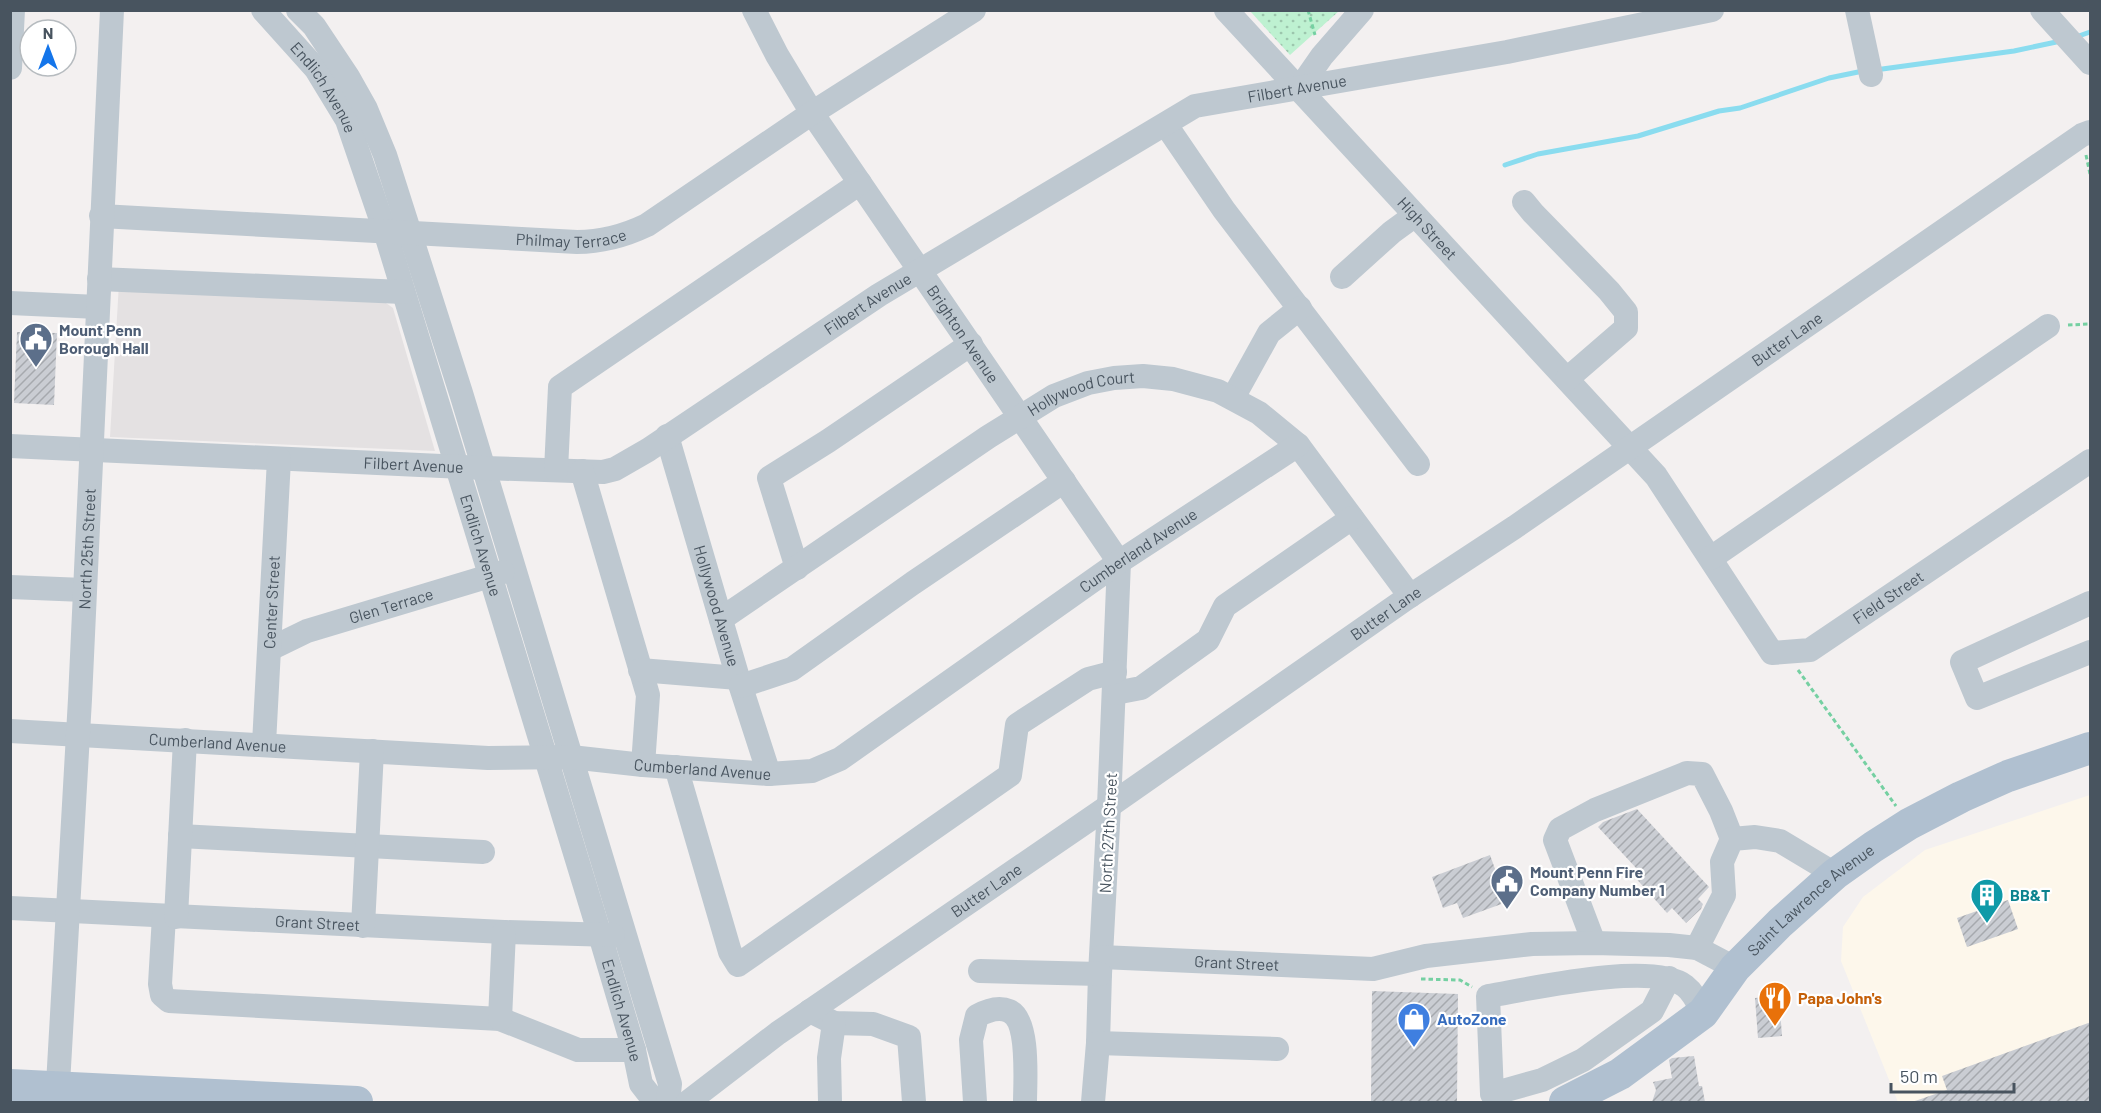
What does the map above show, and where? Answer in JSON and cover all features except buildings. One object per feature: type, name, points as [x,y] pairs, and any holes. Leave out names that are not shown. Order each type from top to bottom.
[{"type":"main road","name":"Saint Lawrence Avenue","points":[[1566,1102],[1629,1068],[1703,1013],[1735,968],[1779,923],[1835,874],[1910,824],[1961,797],[2008,776],[2091,748]]},
{"type":"main road","points":[[10,1085],[57,1095],[357,1102]]},
{"type":"street","points":[[10,68],[14,10]]},
{"type":"street","name":"North 25th Street","points":[[57,1095],[112,10]]},
{"type":"street","name":"Endlich Avenue","points":[[263,10],[316,69],[347,120],[385,231],[600,935],[634,1050],[641,1084],[655,1102]]},
{"type":"street","name":"Endlich Avenue","points":[[298,10],[314,26],[348,77],[366,109],[385,155],[484,468],[670,1084],[668,1102]]},
{"type":"street","name":"Brighton Avenue","points":[[754,10],[777,55],[812,113],[1119,562]]},
{"type":"street","name":"Philmay Terrace","points":[[101,216],[577,242],[593,242],[617,237],[647,225],[812,113],[974,10]]},
{"type":"street","name":"High Street","points":[[1226,10],[1414,216],[1630,446],[1656,476],[1711,558]]},
{"type":"street","points":[[1299,88],[1322,56],[1362,10]]},
{"type":"street","name":"Filbert Avenue","points":[[10,446],[456,467],[582,471],[603,471],[615,468],[648,450],[879,295],[1195,106],[1507,52],[1712,10]]},
{"type":"street","points":[[1857,10],[1870,75]]},
{"type":"street","points":[[2042,10],[2091,63]]},
{"type":"street","points":[[1166,125],[1224,210],[1418,464]]},
{"type":"street","name":"Butter Lane","points":[[688,1102],[778,1033],[1110,806],[1410,596],[1695,404],[2082,135],[2091,132]]},
{"type":"street","points":[[556,470],[560,387],[860,183]]},
{"type":"street","points":[[1524,202],[1610,291],[1626,312],[1626,328],[1567,380]]},
{"type":"street","points":[[1342,277],[1392,232],[1414,216]]},
{"type":"street","points":[[99,279],[403,292]]},
{"type":"street","points":[[10,303],[98,307]]},
{"type":"street","points":[[1233,398],[1269,333],[1300,308]]},
{"type":"street","points":[[1784,652],[1772,653],[1711,558],[2048,326]]},
{"type":"street","points":[[797,568],[769,478],[971,344]]},
{"type":"street","name":"Hollywood Court","points":[[721,620],[1021,417],[1064,392],[1088,383],[1143,376],[1201,385],[1233,398],[1259,413],[1298,445],[1410,596]]},
{"type":"street","name":"Hollywood Avenue","points":[[667,436],[739,682],[769,774]]},
{"type":"street","name":"Cumberland Avenue","points":[[10,731],[488,758],[571,757],[769,774],[812,771],[840,759],[1119,562],[1298,445]]},
{"type":"street","name":"Center Street","points":[[264,744],[279,459]]},
{"type":"street","name":"Field Street","points":[[1784,652],[1810,650],[2091,461]]},
{"type":"street","points":[[582,471],[648,695],[644,765]]},
{"type":"street","points":[[640,670],[739,682],[792,669],[913,583],[1064,481]]},
{"type":"street","points":[[676,767],[730,952],[738,965],[1010,775],[1017,725],[1088,679],[1141,688],[1208,640],[1225,606],[1352,518]]},
{"type":"street","name":"North 27th Street","points":[[1093,1102],[1110,806],[1119,562]]},
{"type":"street","name":"Glen Terrace","points":[[270,649],[307,631],[513,569]]},
{"type":"street","points":[[10,587],[84,590]]},
{"type":"street","points":[[2091,603],[1962,662],[1977,698],[2091,652]]},
{"type":"street","points":[[185,740],[180,836],[160,984],[162,995],[170,1001],[500,1019],[578,1050],[634,1050]]},
{"type":"street","points":[[363,926],[372,751]]},
{"type":"street","points":[[1697,948],[1724,895],[1722,862],[1732,839],[1702,774],[1687,773],[1595,810],[1560,829],[1555,840],[1594,943],[1697,948],[1735,968]]},
{"type":"street","points":[[180,836],[483,852]]},
{"type":"street","points":[[1732,839],[1755,837],[1779,841],[1835,874]]},
{"type":"street","name":"Grant Street","points":[[10,908],[363,926],[624,935]]},
{"type":"street","points":[[500,1019],[504,932]]},
{"type":"street","name":"Grant Street","points":[[980,971],[1100,965],[1373,969],[1426,956],[1532,944],[1594,943]]},
{"type":"street","points":[[1669,978],[1652,1011],[1583,1060],[1542,1080],[1492,1094],[1488,996],[1610,976],[1669,978],[1684,985],[1693,994],[1703,1013]]},
{"type":"street","points":[[975,1102],[971,1040],[977,1016],[991,1009],[1008,1010],[1017,1017],[1026,1066],[1025,1102]]},
{"type":"street","points":[[810,1011],[834,1023],[873,1024],[909,1037],[914,1102]]},
{"type":"street","points":[[830,1102],[829,1058],[834,1023]]},
{"type":"street","points":[[1098,1043],[1277,1049]]},
{"type":"path","points":[[1784,652],[1910,824]]},
{"type":"path","points":[[1416,979],[1460,980]]},
{"type":"shaded area","points":[[119,283],[386,303],[393,308],[435,451],[110,437]]},
{"type":"shaded area","points":[[2090,795],[2090,1102],[1898,1102],[1841,961],[1843,927],[1863,897],[1925,850]]},
{"type":"green space","points":[[1250,11],[1339,11],[1290,55]]},
{"type":"waterway","points":[[2076,37],[2090,32]]},
{"type":"waterway","points":[[1875,70],[2014,51],[2061,41]]},
{"type":"waterway","points":[[1505,165],[1538,154],[1638,136],[1719,111],[1740,108],[1829,78],[1863,71]]},
{"type":"place","name":"Mount Penn Borough Hall","points":[[36,368]]},
{"type":"place","name":"Mount Penn Fire Company Number 1","points":[[1507,910]]},
{"type":"place","name":"BB&T","points":[[1987,924]]},
{"type":"place","name":"Papa John's","points":[[1775,1027]]},
{"type":"place","name":"AutoZone","points":[[1414,1048]]}]
